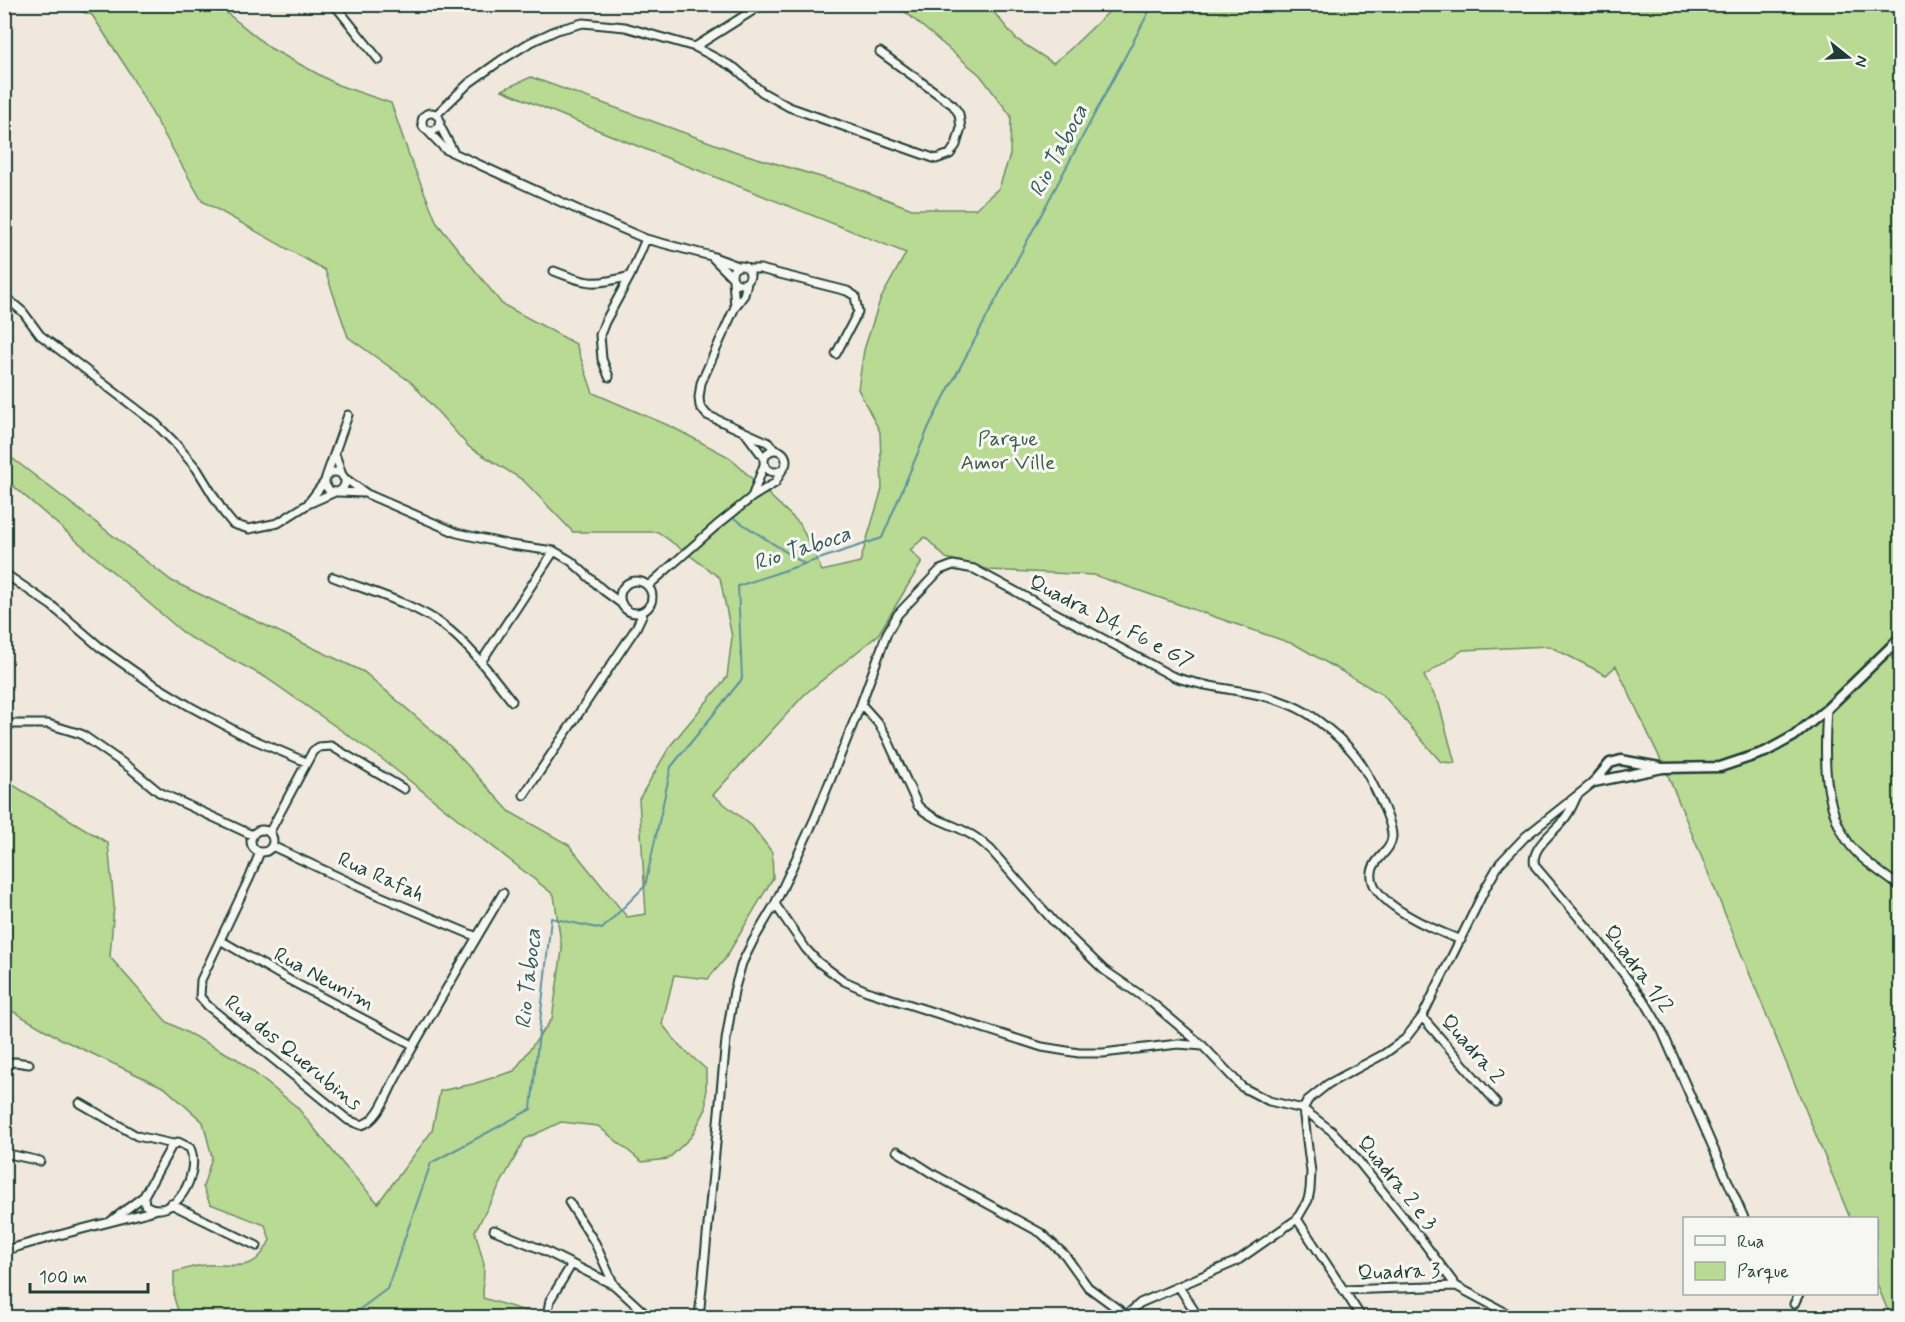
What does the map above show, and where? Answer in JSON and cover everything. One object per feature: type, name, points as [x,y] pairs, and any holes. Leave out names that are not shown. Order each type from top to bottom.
[{"type":"street","points":[[334,4],[379,60]]},
{"type":"street","points":[[695,47],[763,4]]},
{"type":"street","points":[[436,115],[461,89],[530,42],[557,30],[583,23],[625,27],[695,47],[735,68],[762,92],[789,107],[921,155],[936,159],[944,158],[956,145],[962,124],[959,114],[952,105],[880,52]]},
{"type":"street","points":[[454,153],[439,124],[439,119],[436,115],[428,113],[423,117],[422,122],[439,145],[454,153],[646,239],[711,256],[749,269],[765,270],[847,291],[855,296],[858,312],[836,354]]},
{"type":"street","points":[[426,129],[433,130],[439,124]]},
{"type":"street","points":[[609,377],[602,359],[600,335],[646,239]]},
{"type":"street","points":[[711,256],[739,284],[765,270]]},
{"type":"street","points":[[735,307],[732,272],[738,266]]},
{"type":"street","points":[[648,586],[716,526],[752,497],[775,483],[787,460],[784,453],[767,442],[707,416],[700,406],[701,383],[735,307],[744,295],[749,269]]},
{"type":"street","points":[[554,271],[589,284],[630,276]]},
{"type":"street","points":[[4,296],[23,312],[40,335],[146,416],[174,441],[197,469],[233,524],[249,529],[278,523],[308,504],[337,492],[344,487],[334,454]]},
{"type":"street","points":[[308,504],[325,479],[348,415]]},
{"type":"street","points":[[746,433],[772,472],[783,470]]},
{"type":"street","points":[[752,497],[764,461],[771,450],[777,450]]},
{"type":"street","points":[[325,479],[333,472],[367,494],[457,533],[511,545],[554,551],[571,561],[622,604],[629,612],[636,628]]},
{"type":"street","points":[[325,479],[327,489],[367,494]]},
{"type":"street","points":[[481,662],[554,551]]},
{"type":"street","name":"Quadra D4, F6 e G7","points":[[861,704],[887,633],[898,614],[940,570],[953,565],[974,569],[1172,676],[1191,683],[1238,689],[1266,696],[1307,714],[1354,753],[1387,816],[1392,838],[1385,853],[1373,867],[1372,882],[1376,890],[1403,914],[1461,940]]},
{"type":"street","points":[[4,573],[52,606],[101,648],[148,681],[190,707],[245,736],[306,762]]},
{"type":"street","points":[[333,577],[405,606],[442,624],[481,662],[512,700]]},
{"type":"street","points":[[524,795],[636,628],[652,600],[648,586],[640,581],[633,581],[622,590],[603,590]]},
{"type":"street","points":[[622,590],[622,604]]},
{"type":"street","points":[[629,612],[644,611]]},
{"type":"street","points":[[1594,782],[1663,768],[1720,767],[1779,745],[1827,709],[1900,638]]},
{"type":"street","points":[[699,1317],[725,1051],[734,991],[746,955],[776,904],[815,818],[861,704],[886,736],[918,806],[927,815],[980,840],[1054,922],[1104,970],[1152,1003],[1203,1046],[1242,1087],[1269,1101],[1303,1109]]},
{"type":"street","points":[[1827,709],[1824,756],[1826,779],[1841,827],[1850,845],[1900,887]]},
{"type":"street","points":[[4,724],[48,724],[81,734],[130,768],[159,792],[252,835]]},
{"type":"street","points":[[269,832],[313,750],[319,747],[331,746],[404,789]]},
{"type":"street","points":[[897,1151],[933,1174],[1041,1233],[1065,1255],[1088,1287],[1125,1316],[1140,1303],[1237,1261],[1297,1219],[1308,1200],[1311,1172],[1303,1109],[1308,1100],[1315,1092],[1395,1047],[1405,1039],[1422,1017],[1486,887],[1507,856],[1526,836],[1594,782],[1610,763],[1621,760],[1663,768]]},
{"type":"street","name":"Quadra 1/2","points":[[1580,792],[1566,817],[1537,850],[1533,861],[1645,1002],[1662,1030],[1744,1217]]},
{"type":"street","points":[[257,831],[269,832],[273,839],[272,846],[267,851],[260,852],[252,846],[252,835],[257,831]]},
{"type":"street","name":"Rua Rafah","points":[[272,846],[477,937]]},
{"type":"street","name":"Rua dos Querubins","points":[[260,852],[201,980],[200,997],[208,1006],[353,1124],[361,1125],[371,1120],[503,893]]},
{"type":"street","points":[[776,904],[806,949],[831,973],[867,991],[1042,1047],[1060,1050],[1103,1053],[1178,1044],[1203,1046]]},
{"type":"street","name":"Rua Neunim","points":[[220,940],[289,980],[413,1045]]},
{"type":"street","name":"Quadra 2","points":[[1422,1017],[1496,1102]]},
{"type":"street","points":[[4,1064],[15,1062],[29,1064]]},
{"type":"street","points":[[4,1251],[46,1237],[156,1210],[171,1204],[184,1191],[194,1166],[194,1156],[190,1148],[183,1143],[173,1144],[137,1136],[80,1103]]},
{"type":"street","name":"Quadra 2 e 3","points":[[1303,1109],[1333,1132],[1347,1147],[1456,1286]]},
{"type":"street","points":[[109,1222],[144,1196],[173,1144]]},
{"type":"street","points":[[4,1153],[40,1161]]},
{"type":"street","points":[[144,1196],[145,1205],[156,1210]]},
{"type":"street","points":[[569,1202],[595,1243],[615,1285]]},
{"type":"street","points":[[171,1204],[257,1246]]},
{"type":"street","points":[[1297,1219],[1362,1317]]},
{"type":"street","points":[[494,1230],[615,1285],[650,1317]]},
{"type":"street","points":[[547,1316],[550,1300],[572,1264]]},
{"type":"street","points":[[1456,1286],[1516,1317]]},
{"type":"street","name":"Quadra 3","points":[[1344,1290],[1456,1286]]},
{"type":"street","points":[[1179,1287],[1199,1317]]},
{"type":"street","points":[[1794,1305],[1798,1295]]},
{"type":"green space","name":"Parque Amor Ville","points":[[62,5],[217,5],[270,48],[338,85],[391,103],[409,155],[437,223],[502,304],[576,344],[593,393],[672,427],[729,457],[800,524],[822,571],[860,562],[882,489],[880,432],[858,389],[864,350],[880,300],[906,253],[502,90],[531,77],[737,152],[851,186],[912,209],[975,209],[999,188],[1010,155],[1011,116],[980,75],[897,5],[988,5],[1016,39],[1053,63],[1116,5],[1900,5],[1900,1317],[1890,1316],[1878,1286],[1878,1217],[1850,1217],[1667,773],[1616,666],[1606,675],[1549,646],[1463,650],[1424,676],[1439,704],[1455,763],[1441,762],[1383,695],[1296,645],[1094,575],[990,570],[946,558],[925,537],[910,550],[922,562],[878,635],[805,694],[713,795],[752,826],[772,852],[773,878],[725,959],[708,979],[674,975],[662,1024],[681,1047],[706,1069],[706,1109],[691,1137],[668,1159],[642,1162],[598,1126],[561,1122],[525,1139],[475,1231],[484,1264],[483,1298],[535,1314],[538,1317],[180,1317],[174,1298],[174,1272],[202,1265],[251,1263],[264,1251],[270,1240],[265,1225],[210,1204],[203,1187],[212,1157],[203,1122],[165,1088],[61,1039],[5,1007],[5,780],[108,843],[114,905],[110,957],[167,1022],[237,1059],[297,1107],[378,1203],[432,1131],[440,1091],[473,1084],[514,1071],[552,1019],[562,950],[554,895],[382,759],[265,677],[187,636],[5,479],[4,452],[172,581],[364,672],[450,746],[510,812],[569,845],[627,917],[646,914],[639,799],[670,746],[727,677],[732,637],[720,578],[658,532],[573,532],[523,480],[469,447],[412,383],[348,337],[325,270],[202,201],[126,67],[92,15]]},
{"type":"waterway","name":"Rio Taboca","points":[[348,1318],[387,1289],[431,1163],[531,1109],[551,918],[602,929],[645,886],[671,767],[742,679],[738,586],[882,538],[930,424],[1153,4]]},
{"type":"waterway","points":[[735,519],[803,563]]}]
